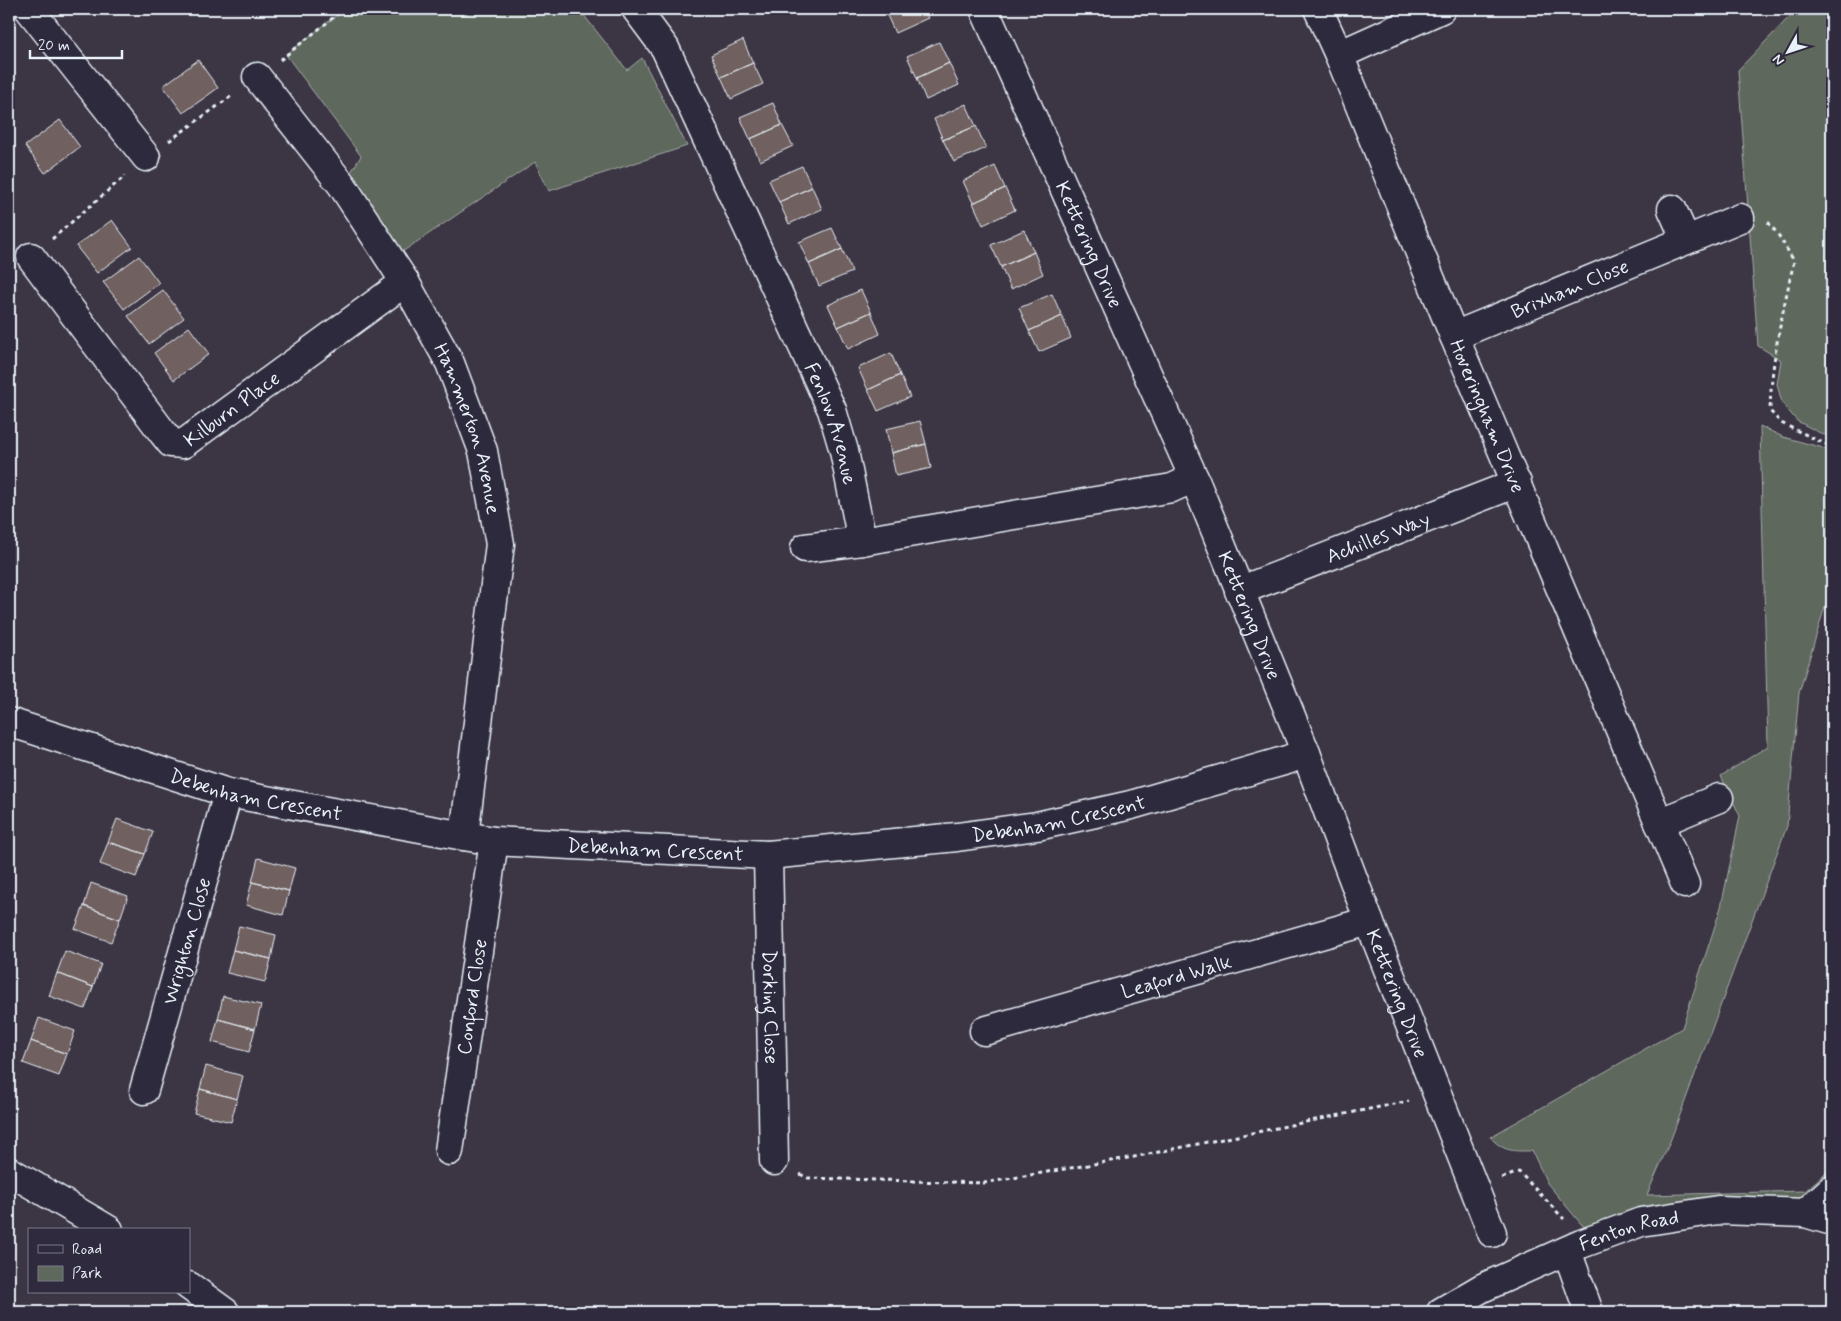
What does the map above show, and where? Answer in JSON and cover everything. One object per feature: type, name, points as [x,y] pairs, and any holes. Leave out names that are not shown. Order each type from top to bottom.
[{"type":"street","points":[[29,9],[146,158]]},
{"type":"street","name":"Fenlow Avenue","points":[[636,9],[665,48],[832,410],[844,450],[862,541]]},
{"type":"street","name":"Kettering Drive","points":[[984,9],[1194,478],[1306,753],[1369,921],[1492,1233]]},
{"type":"street","name":"Hoveringham Drive","points":[[1318,9],[1339,55],[1454,336],[1685,884]]},
{"type":"street","points":[[1339,55],[1441,9]]},
{"type":"street","name":"Hammerton Avenue","points":[[257,77],[342,186],[406,282],[450,363],[482,451],[500,544],[464,836]]},
{"type":"street","points":[[1672,209],[1686,240]]},
{"type":"street","name":"Brixham Close","points":[[1454,336],[1740,218]]},
{"type":"street","name":"Kilburn Place","points":[[31,257],[163,433],[172,443],[183,444],[406,282]]},
{"type":"street","points":[[805,548],[862,541],[1172,488],[1194,478]]},
{"type":"street","name":"Achilles Way","points":[[1239,591],[1517,483]]},
{"type":"street","name":"Debenham Crescent","points":[[9,722],[228,793],[464,836],[494,840],[768,855],[957,838],[1037,826],[1131,805],[1306,753]]},
{"type":"street","name":"Wrighton Close","points":[[144,1090],[228,793]]},
{"type":"street","points":[[1659,823],[1720,798]]},
{"type":"street","name":"Conford Close","points":[[449,1151],[494,840]]},
{"type":"street","name":"Dorking Close","points":[[768,855],[774,1161]]},
{"type":"street","name":"Leaford Walk","points":[[984,1031],[1369,921]]},
{"type":"street","points":[[9,1171],[107,1228]]},
{"type":"street","points":[[1805,1213],[1832,1189]]},
{"type":"street","name":"Fenton Road","points":[[1441,1312],[1482,1288],[1574,1248],[1641,1222],[1718,1210],[1805,1213],[1832,1221]]},
{"type":"street","points":[[1574,1248],[1589,1312]]},
{"type":"street","points":[[190,1287],[225,1312]]},
{"type":"path","points":[[31,257],[146,158],[257,77],[344,9]]},
{"type":"path","points":[[1740,218],[1764,217],[1779,236],[1794,261],[1771,379],[1770,411],[1781,423],[1832,447]]},
{"type":"path","points":[[774,1161],[808,1178],[984,1184],[1134,1157],[1437,1096]]},
{"type":"path","points":[[1474,1189],[1519,1172],[1568,1224],[1574,1248]]},
{"type":"green space","points":[[344,9],[579,9],[627,70],[642,58],[687,146],[549,191],[535,162],[399,254],[346,180],[361,156],[286,55]]},
{"type":"green space","points":[[1797,9],[1832,9],[1832,434],[1824,435],[1797,421],[1782,403],[1777,384],[1781,360],[1758,346],[1738,70]]},
{"type":"green space","points":[[1760,426],[1783,437],[1820,447],[1832,453],[1832,583],[1799,693],[1787,826],[1671,1139],[1647,1195],[1805,1191],[1832,1167],[1832,1182],[1816,1197],[1593,1231],[1582,1225],[1547,1183],[1532,1151],[1509,1150],[1500,1146],[1490,1137],[1682,1028],[1721,907],[1740,816],[1721,776],[1768,746]]},
{"type":"building","points":[[890,9],[923,9],[928,18],[895,33],[885,11]]},
{"type":"building","points":[[743,40],[753,63],[721,77],[711,55]]},
{"type":"building","points":[[939,42],[949,63],[917,78],[907,56]]},
{"type":"building","points":[[198,60],[218,88],[183,113],[163,86]]},
{"type":"building","points":[[753,63],[763,84],[731,99],[721,77]]},
{"type":"building","points":[[949,63],[959,85],[926,100],[917,78]]},
{"type":"building","points":[[773,103],[782,125],[750,139],[740,117]]},
{"type":"building","points":[[966,104],[976,126],[943,140],[934,119]]},
{"type":"building","points":[[60,120],[80,147],[45,173],[25,146]]},
{"type":"building","points":[[782,125],[793,146],[760,161],[750,139]]},
{"type":"building","points":[[976,126],[986,148],[954,162],[943,140]]},
{"type":"building","points":[[802,166],[812,187],[779,202],[769,180]]},
{"type":"building","points":[[995,166],[1005,188],[973,203],[963,181]]},
{"type":"building","points":[[812,187],[822,209],[789,224],[779,202]]},
{"type":"building","points":[[1005,188],[1015,210],[983,225],[973,203]]},
{"type":"building","points":[[112,220],[132,247],[97,273],[76,246]]},
{"type":"building","points":[[832,228],[842,249],[809,264],[799,242]]},
{"type":"building","points":[[1024,230],[1034,252],[1001,267],[991,245]]},
{"type":"building","points":[[842,249],[852,272],[819,286],[809,264]]},
{"type":"building","points":[[1034,252],[1043,274],[1011,289],[1001,267]]},
{"type":"building","points":[[139,256],[159,283],[124,309],[103,282]]},
{"type":"building","points":[[163,290],[184,318],[149,344],[128,316]]},
{"type":"building","points":[[861,290],[871,312],[838,327],[828,305]]},
{"type":"building","points":[[1052,294],[1062,316],[1029,331],[1019,308]]},
{"type":"building","points":[[871,312],[880,334],[848,349],[838,327]]},
{"type":"building","points":[[1062,316],[1071,338],[1039,352],[1029,331]]},
{"type":"building","points":[[189,327],[209,354],[174,380],[154,353]]},
{"type":"building","points":[[891,353],[900,375],[868,390],[858,368]]},
{"type":"building","points":[[900,375],[910,397],[878,411],[868,390]]},
{"type":"building","points":[[920,421],[926,444],[891,453],[886,429]]},
{"type":"building","points":[[926,444],[931,468],[896,476],[891,453]]},
{"type":"building","points":[[117,819],[153,832],[145,854],[108,842]]},
{"type":"building","points":[[108,842],[145,854],[136,877],[100,864]]},
{"type":"building","points":[[258,858],[295,868],[289,891],[252,882]]},
{"type":"building","points":[[252,882],[289,891],[283,915],[246,905]]},
{"type":"building","points":[[91,883],[128,896],[120,919],[84,906]]},
{"type":"building","points":[[84,906],[120,919],[111,942],[75,929]]},
{"type":"building","points":[[239,926],[276,935],[271,959],[233,950]]},
{"type":"building","points":[[233,950],[271,959],[265,982],[227,973]]},
{"type":"building","points":[[65,951],[101,964],[93,987],[57,973]]},
{"type":"building","points":[[57,973],[93,987],[85,1009],[49,996]]},
{"type":"building","points":[[223,996],[261,1005],[255,1029],[218,1019]]},
{"type":"building","points":[[39,1018],[75,1031],[67,1054],[31,1041]]},
{"type":"building","points":[[218,1019],[255,1029],[249,1052],[212,1042]]},
{"type":"building","points":[[31,1041],[67,1054],[59,1076],[23,1063]]},
{"type":"building","points":[[206,1066],[243,1076],[237,1099],[200,1089]]},
{"type":"building","points":[[200,1089],[237,1099],[231,1122],[194,1113]]}]
